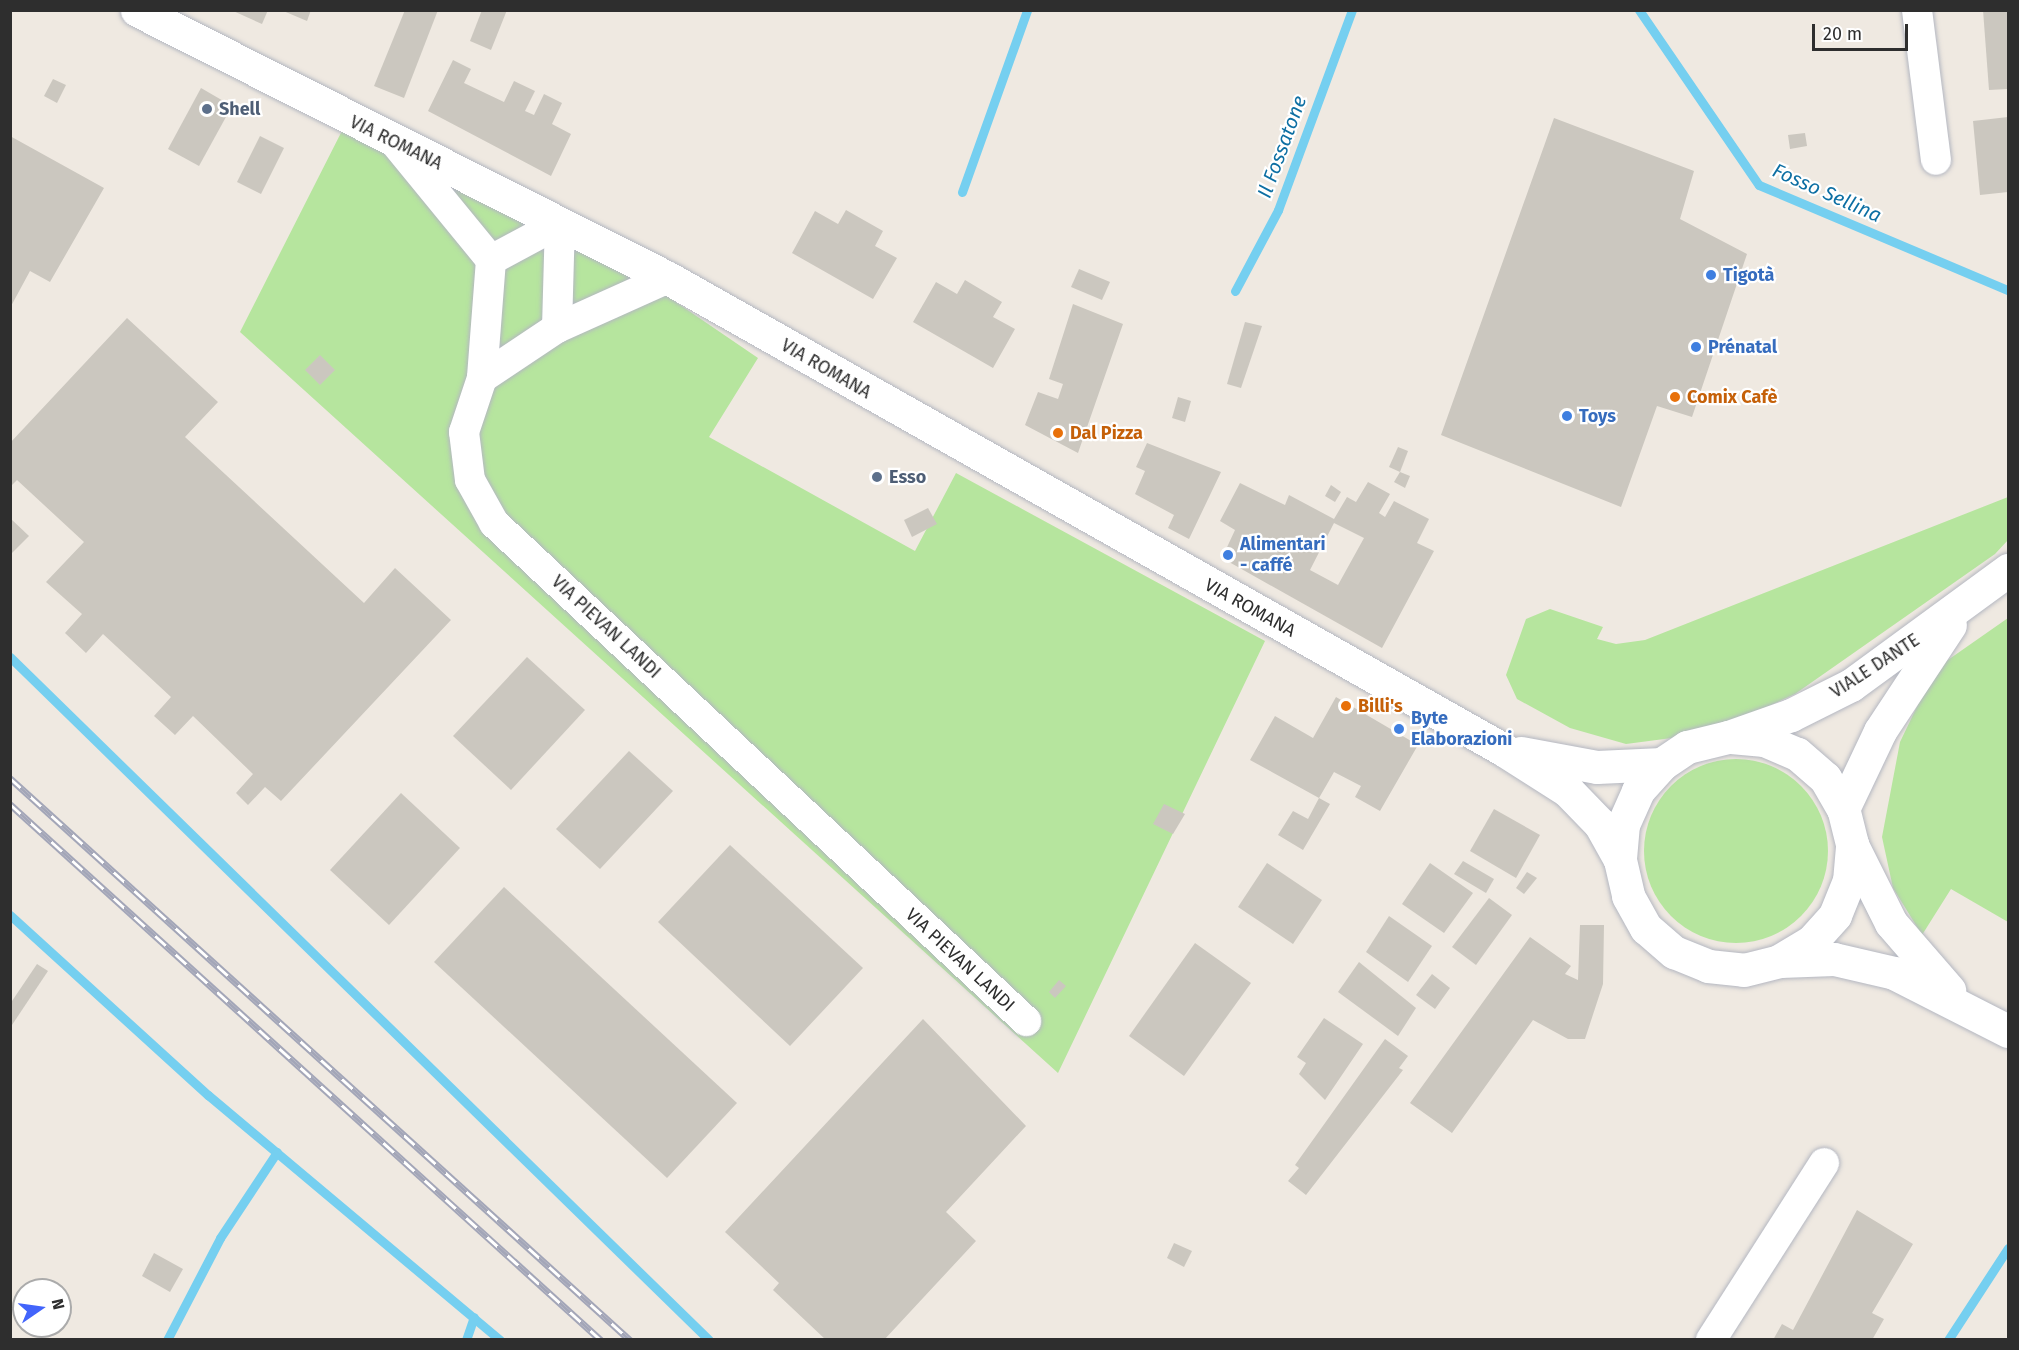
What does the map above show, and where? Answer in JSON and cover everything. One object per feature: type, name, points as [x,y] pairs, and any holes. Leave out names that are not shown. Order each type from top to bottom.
[{"type":"main road","name":"VIA ROMANA","points":[[137,10],[396,144],[668,278],[1504,750],[1568,791],[1600,824],[1620,861]]},
{"type":"main road","name":"VIALE DANTE","points":[[1728,737],[1791,715],[1851,685],[1963,607],[2008,570]]},
{"type":"main road","points":[[1843,809],[1880,731],[1963,607]]},
{"type":"main road","points":[[1970,1009],[1925,968],[1891,923],[1852,844],[1843,809],[1825,778],[1797,754],[1764,740],[1728,737],[1687,747],[1662,764],[1638,791],[1623,824],[1620,861],[1632,904],[1646,928],[1674,952],[1726,968],[1834,959],[1894,973],[1970,1009],[2008,1031]]},
{"type":"main road","points":[[1504,750],[1597,767],[1662,764]]},
{"type":"main road","points":[[1779,962],[1810,942],[1835,915],[1849,881],[1852,844]]},
{"type":"street","points":[[1917,10],[1936,160]]},
{"type":"street","points":[[396,144],[491,260],[560,223],[557,328]]},
{"type":"street","name":"VIA PIEVAN LANDI","points":[[491,260],[482,378],[465,432],[470,480],[494,523],[1026,1021]]},
{"type":"street","points":[[482,378],[557,328],[668,278]]},
{"type":"street","points":[[1711,1340],[1824,1163]]},
{"type":"green space","points":[[348,119],[560,223],[758,358],[709,437],[915,551],[956,473],[1265,641],[1058,1073],[240,332]]},
{"type":"green space","points":[[2008,497],[2008,540],[1995,554],[1795,694],[1710,733],[1626,744],[1570,728],[1517,699],[1506,675],[1526,619],[1550,609],[1603,627],[1597,639],[1616,644],[1645,640]]},
{"type":"green space","points":[[2008,618],[2008,922],[1951,889],[1922,935],[1893,888],[1882,837],[1900,742],[1935,669]]},
{"type":"green space","points":[[1736,759],[1771,766],[1787,774],[1801,786],[1813,800],[1821,816],[1828,851],[1821,886],[1813,902],[1801,916],[1787,928],[1771,936],[1736,943],[1701,936],[1685,928],[1671,916],[1659,902],[1651,886],[1644,851],[1651,816],[1659,800],[1671,786],[1685,774],[1701,766]]},
{"type":"building","points":[[231,10],[268,10],[262,24]]},
{"type":"building","points":[[281,10],[311,10],[307,21]]},
{"type":"building","points":[[405,10],[438,10],[404,98],[374,86]]},
{"type":"building","points":[[482,10],[507,10],[491,50],[470,41]]},
{"type":"building","points":[[1983,10],[2008,10],[2008,89],[1989,90]]},
{"type":"building","points":[[453,60],[471,69],[464,83],[504,102],[514,81],[535,91],[525,111],[534,115],[544,94],[562,103],[552,124],[571,134],[551,176],[428,111]]},
{"type":"building","points":[[53,79],[66,85],[57,103],[44,96]]},
{"type":"building","points":[[201,88],[232,106],[199,166],[168,149]]},
{"type":"building","points":[[2008,117],[2008,192],[1980,195],[1973,121]]},
{"type":"building","points":[[1554,118],[1694,171],[1680,219],[1747,254],[1692,417],[1657,406],[1621,507],[1441,435]]},
{"type":"building","points":[[1805,133],[1807,146],[1790,149],[1788,135]]},
{"type":"building","points":[[10,136],[104,188],[50,282],[30,271],[10,308]]},
{"type":"building","points":[[260,136],[284,148],[261,194],[237,182]]},
{"type":"building","points":[[846,210],[883,231],[875,246],[897,258],[873,299],[792,253],[815,211],[838,224]]},
{"type":"building","points":[[1079,269],[1110,282],[1102,300],[1071,287]]},
{"type":"building","points":[[965,280],[1002,302],[993,317],[1015,329],[993,368],[913,322],[936,282],[957,294]]},
{"type":"building","points":[[1073,304],[1123,324],[1078,453],[1025,425],[1038,392],[1058,399],[1063,384],[1049,379]]},
{"type":"building","points":[[127,318],[218,402],[185,437],[364,603],[395,568],[451,620],[281,801],[265,787],[248,805],[236,793],[253,774],[193,716],[175,735],[154,716],[171,697],[103,634],[86,653],[65,633],[82,614],[46,582],[84,542],[17,480],[10,487],[10,443]]},
{"type":"building","points":[[1245,322],[1262,326],[1241,388],[1227,384]]},
{"type":"building","points":[[320,355],[335,370],[320,385],[305,370]]},
{"type":"building","points":[[1178,397],[1191,401],[1185,422],[1172,418]]},
{"type":"building","points":[[1147,443],[1221,472],[1189,539],[1168,528],[1174,515],[1135,494],[1145,471],[1136,467]]},
{"type":"building","points":[[1398,447],[1408,451],[1400,472],[1389,467]]},
{"type":"building","points":[[1400,472],[1410,476],[1405,488],[1394,482]]},
{"type":"building","points":[[1368,482],[1390,494],[1379,513],[1385,517],[1394,501],[1429,519],[1417,543],[1434,551],[1382,648],[1222,558],[1235,530],[1220,521],[1240,483],[1285,505],[1289,495],[1334,519],[1347,497],[1356,502]],"holes":[[[1334,523],[1364,538],[1338,585],[1310,570]]]},
{"type":"building","points":[[1331,485],[1341,492],[1335,502],[1325,496]]},
{"type":"building","points":[[928,508],[937,524],[912,537],[904,520]]},
{"type":"building","points":[[10,518],[29,536],[10,555]]},
{"type":"building","points":[[527,657],[585,710],[511,790],[453,736]]},
{"type":"building","points":[[1336,697],[1418,745],[1380,811],[1355,797],[1361,786],[1334,772],[1319,798],[1250,760],[1275,716],[1313,738]]},
{"type":"building","points":[[629,751],[673,791],[600,869],[556,829]]},
{"type":"building","points":[[401,793],[460,848],[389,925],[330,870]]},
{"type":"building","points":[[1319,798],[1330,804],[1303,850],[1278,835],[1293,811],[1308,819]]},
{"type":"building","points":[[1164,804],[1185,814],[1173,834],[1153,824]]},
{"type":"building","points":[[1494,809],[1540,835],[1516,878],[1470,851]]},
{"type":"building","points":[[730,845],[863,968],[790,1046],[658,922]]},
{"type":"building","points":[[1463,861],[1494,879],[1486,893],[1454,874]]},
{"type":"building","points":[[1267,863],[1322,900],[1293,944],[1238,907]]},
{"type":"building","points":[[1430,863],[1473,893],[1444,933],[1402,904]]},
{"type":"building","points":[[1527,872],[1537,878],[1524,894],[1516,888]]},
{"type":"building","points":[[504,887],[737,1103],[667,1178],[434,962]]},
{"type":"building","points":[[1489,898],[1512,915],[1476,965],[1452,947]]},
{"type":"building","points":[[1389,916],[1432,946],[1408,982],[1366,952]]},
{"type":"building","points":[[1580,925],[1604,925],[1603,984],[1585,1039],[1568,1039],[1533,1020],[1452,1133],[1410,1103],[1530,937],[1571,966],[1565,974],[1578,980]]},
{"type":"building","points":[[1195,943],[1251,983],[1184,1076],[1129,1036]]},
{"type":"building","points":[[1359,962],[1416,1008],[1398,1036],[1338,992]]},
{"type":"building","points":[[37,964],[48,971],[10,1028],[10,1004]]},
{"type":"building","points":[[1432,974],[1450,988],[1435,1009],[1416,995]]},
{"type":"building","points":[[1059,980],[1066,986],[1055,998],[1049,992]]},
{"type":"building","points":[[1324,1018],[1363,1044],[1325,1100],[1299,1074],[1306,1063],[1297,1057]]},
{"type":"building","points":[[923,1019],[1026,1126],[946,1212],[976,1241],[884,1340],[826,1340],[773,1290],[779,1283],[725,1232]]},
{"type":"building","points":[[1385,1039],[1408,1056],[1399,1068],[1403,1070],[1306,1195],[1288,1181],[1299,1168],[1295,1165]]},
{"type":"building","points":[[1857,1210],[1913,1244],[1872,1313],[1884,1319],[1872,1340],[1773,1340],[1782,1324],[1793,1330]]},
{"type":"building","points":[[1174,1243],[1192,1251],[1184,1267],[1167,1258]]},
{"type":"building","points":[[154,1253],[183,1269],[170,1292],[142,1276]]},
{"type":"waterway","points":[[962,192],[1027,10]]},
{"type":"waterway","name":"Il Fossatone","points":[[1235,291],[1278,210],[1352,10]]},
{"type":"waterway","name":"Fosso Sellina","points":[[1639,10],[1759,185],[2008,290]]},
{"type":"waterway","points":[[10,657],[709,1340]]},
{"type":"waterway","points":[[10,915],[208,1095],[500,1340]]},
{"type":"waterway","points":[[167,1340],[220,1238],[277,1152]]},
{"type":"waterway","name":"Fosso Sellina","points":[[1948,1340],[2008,1248]]},
{"type":"waterway","points":[[466,1340],[474,1317]]},
{"type":"railway","points":[[10,778],[630,1340]]},
{"type":"railway","points":[[10,804],[601,1340]]},
{"type":"place","name":"Shell","points":[[207,109]]},
{"type":"place","name":"Tigotà","points":[[1711,275]]},
{"type":"place","name":"Prénatal","points":[[1696,347]]},
{"type":"place","name":"Comix Cafè","points":[[1675,397]]},
{"type":"place","name":"Toys","points":[[1567,416]]},
{"type":"place","name":"Dal Pizza","points":[[1058,433]]},
{"type":"place","name":"Esso","points":[[877,477]]},
{"type":"place","name":"Alimentari - caffé","points":[[1228,555]]},
{"type":"place","name":"Billi's","points":[[1346,706]]},
{"type":"place","name":"Byte Elaborazioni","points":[[1399,729]]}]
